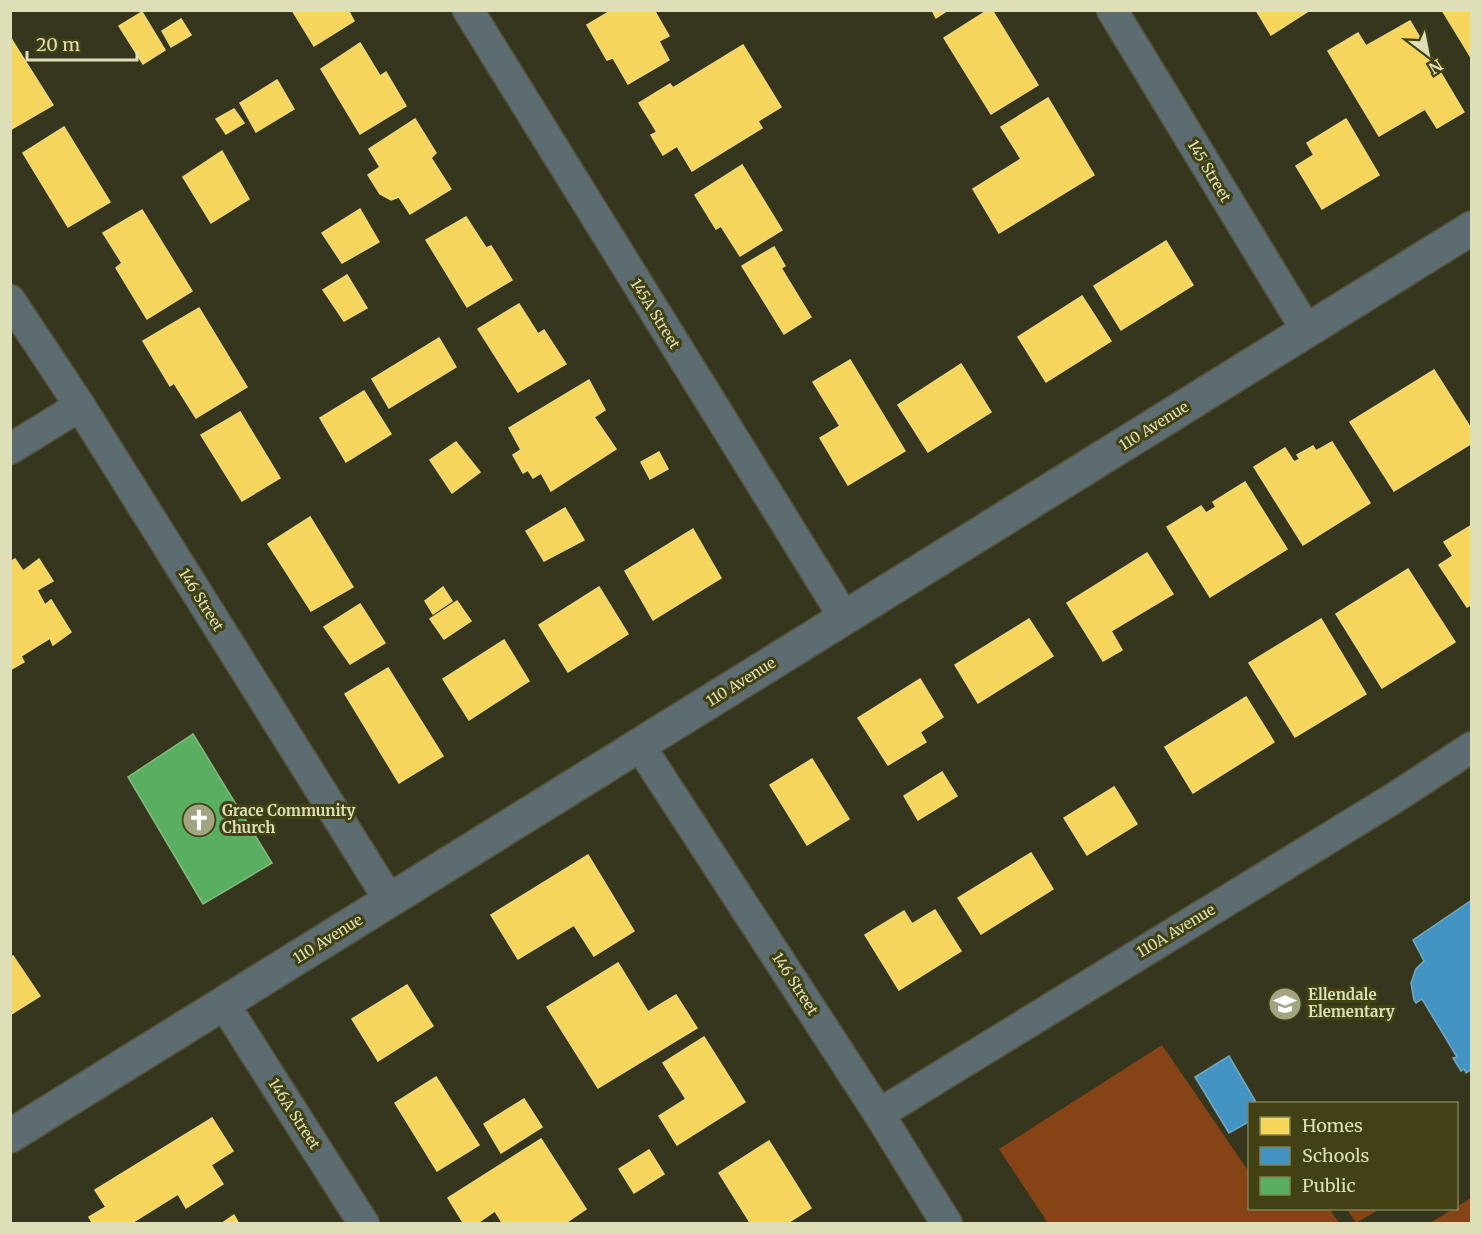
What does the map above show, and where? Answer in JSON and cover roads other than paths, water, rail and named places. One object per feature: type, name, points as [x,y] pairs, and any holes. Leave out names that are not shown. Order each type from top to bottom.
[{"type":"street","name":"145A Street","points":[[468,10],[844,617]]},
{"type":"street","name":"145 Street","points":[[1112,10],[1307,331]]},
{"type":"street","name":"110 Avenue","points":[[10,1136],[1472,228]]},
{"type":"street","name":"146 Street","points":[[10,300],[80,406],[390,901]]},
{"type":"street","points":[[10,449],[80,406]]},
{"type":"street","name":"146 Street","points":[[640,746],[879,1114],[947,1224]]},
{"type":"street","name":"110A Avenue","points":[[879,1114],[1399,795],[1472,747]]},
{"type":"street","name":"146A Street","points":[[224,1004],[364,1224]]},
{"type":"place","name":"Grace Community Church","points":[[199,820]]},
{"type":"place","name":"Ellendale Elementary","points":[[1285,1004]]}]
